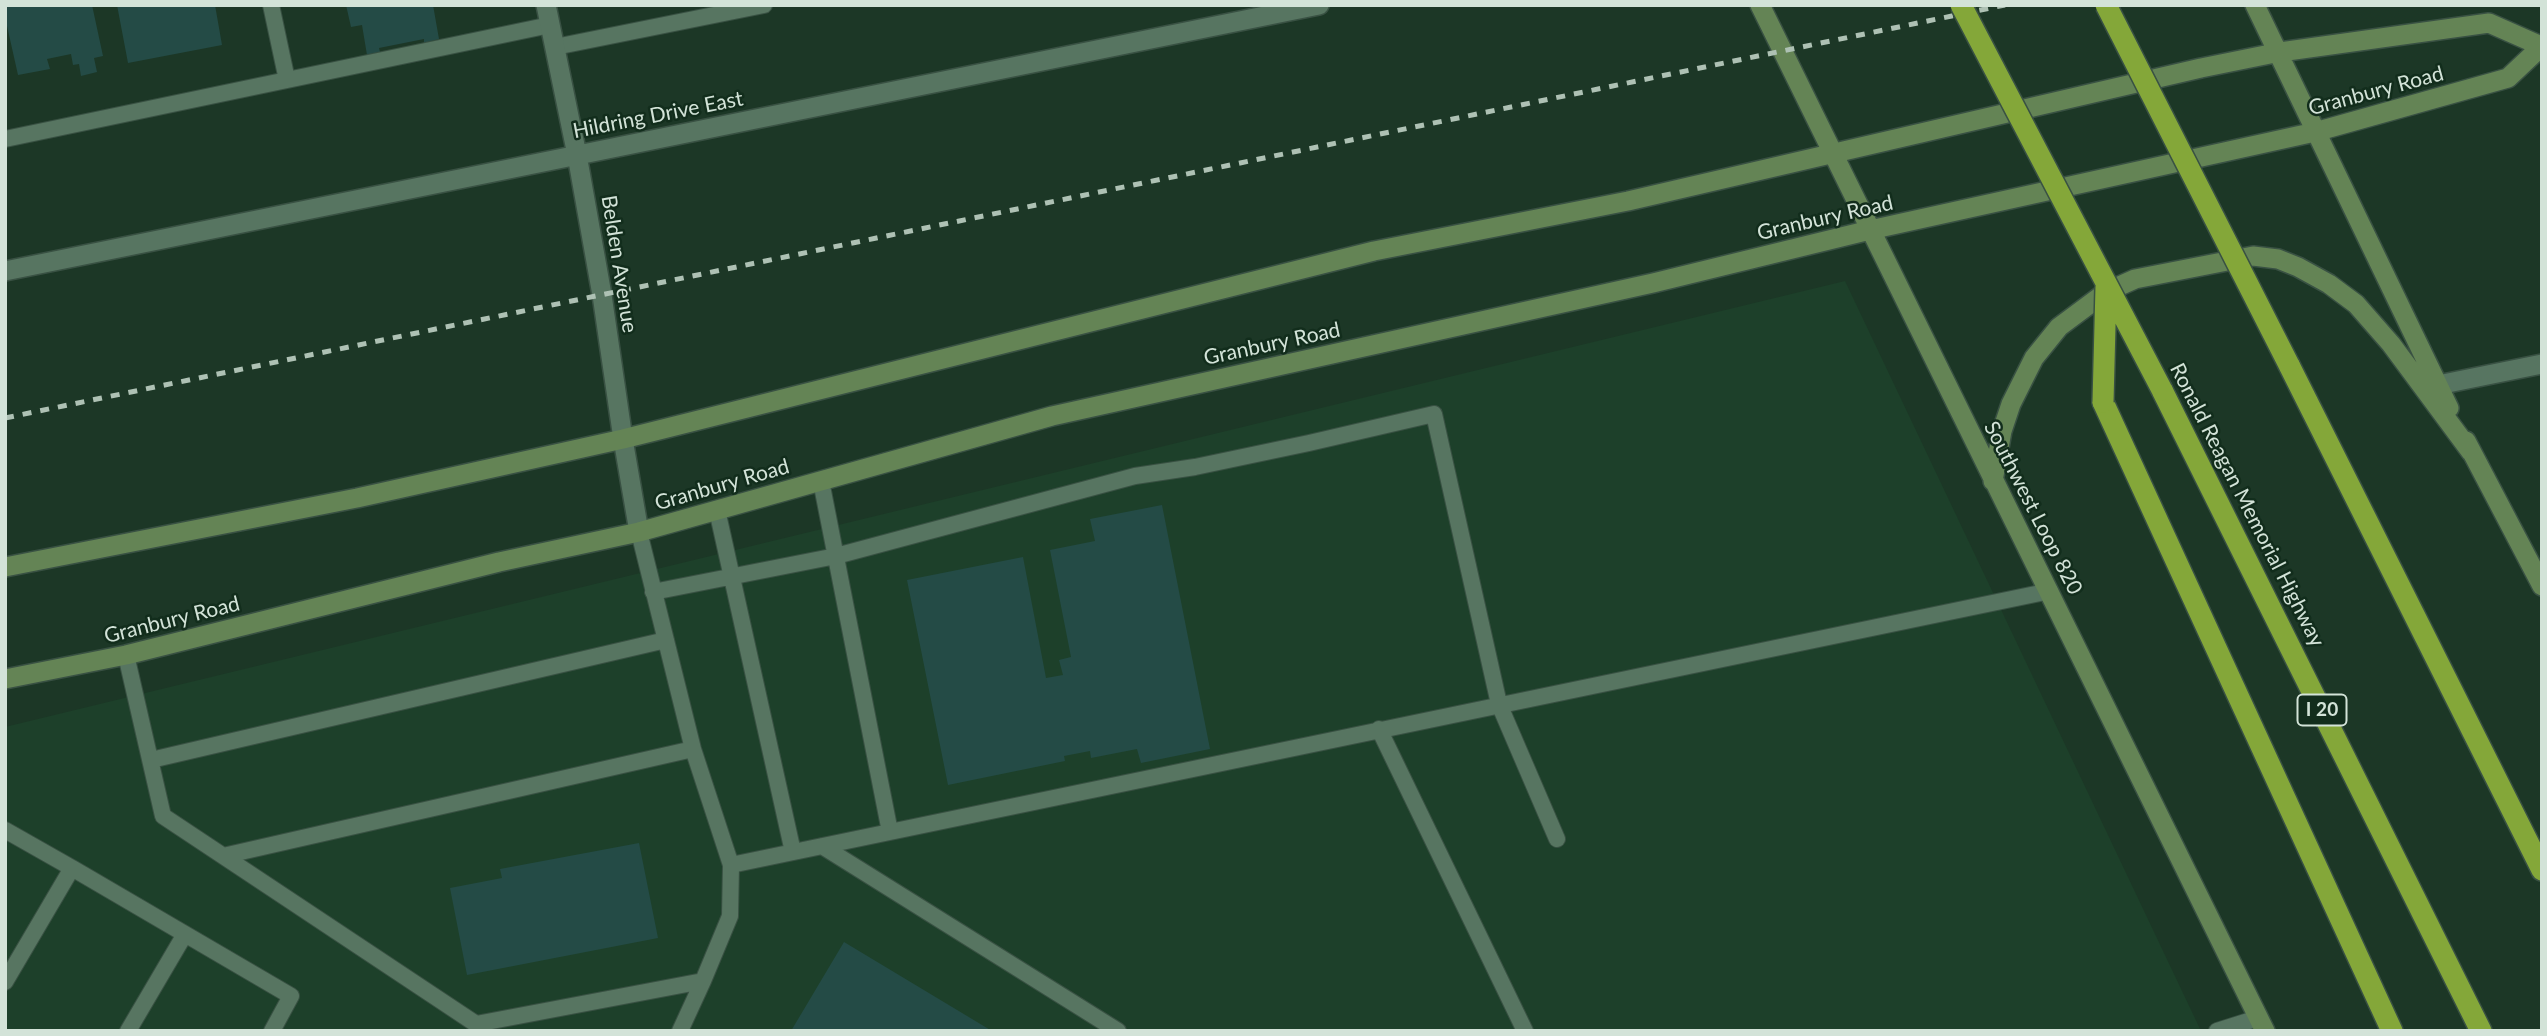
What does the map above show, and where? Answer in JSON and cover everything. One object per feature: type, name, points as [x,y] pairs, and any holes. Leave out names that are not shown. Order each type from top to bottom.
[{"type":"highway","name":"Ronald Reagan Memorial Highway","points":[[1961,5],[2162,390],[2481,1031]]},
{"type":"highway","points":[[2106,5],[2542,870]]},
{"type":"highway","points":[[2106,285],[2102,402],[2392,1031]]},
{"type":"main road","name":"Southwest Loop 820","points":[[1760,5],[2261,1024]]},
{"type":"main road","points":[[2255,5],[2471,452],[2542,586]]},
{"type":"main road","name":"Granbury Road","points":[[5,568],[357,498],[622,439],[1374,251],[1628,201],[2201,68],[2280,52],[2489,23],[2541,46],[2508,78],[2315,132],[1052,416],[639,532],[499,562],[126,655],[5,679]]},
{"type":"main road","points":[[1993,481],[2002,431],[2011,404],[2034,358],[2059,327],[2106,292],[2135,279],[2253,256],[2278,259],[2298,267],[2329,284],[2356,304],[2391,344],[2471,452]]},
{"type":"street","name":"Belden Avenue","points":[[546,5],[602,295],[622,439],[639,532]]},
{"type":"street","name":"Hildring Drive East","points":[[5,271],[1319,5]]},
{"type":"street","points":[[2438,385],[2542,365]]},
{"type":"lane","points":[[271,5],[288,80]]},
{"type":"lane","points":[[555,47],[764,5]]},
{"type":"lane","points":[[5,139],[550,25]]},
{"type":"lane","points":[[653,592],[836,556],[1135,476],[1195,467],[1434,414],[1499,704],[1557,839]]},
{"type":"lane","points":[[821,481],[890,832]]},
{"type":"lane","points":[[717,510],[793,852]]},
{"type":"lane","points":[[639,532],[693,749],[731,865],[730,916],[680,1031]]},
{"type":"lane","points":[[731,865],[2050,591]]},
{"type":"lane","points":[[150,760],[666,640]]},
{"type":"lane","points":[[126,655],[163,816],[476,1024],[703,981]]},
{"type":"lane","points":[[1379,729],[1525,1031]]},
{"type":"lane","points":[[223,856],[693,749]]},
{"type":"lane","points":[[5,831],[291,996],[272,1031]]},
{"type":"lane","points":[[822,846],[1118,1031]]},
{"type":"lane","points":[[5,982],[72,868]]},
{"type":"lane","points":[[128,1031],[185,934]]},
{"type":"lane","points":[[2217,1031],[2261,1024]]},
{"type":"shaded area","points":[[1845,281],[2201,1031],[5,1031],[5,727]]},
{"type":"building","points":[[5,5],[92,5],[103,56],[94,58],[97,72],[81,76],[79,64],[73,65],[71,54],[47,59],[50,69],[18,75],[5,17]]},
{"type":"building","points":[[117,5],[215,5],[222,45],[128,63]]},
{"type":"building","points":[[346,5],[433,5],[439,39],[424,43],[424,39],[379,48],[380,52],[367,55],[362,25],[351,27]]},
{"type":"building","points":[[1162,505],[1210,749],[1141,763],[1137,749],[1091,758],[1090,751],[1064,756],[1065,761],[948,785],[907,580],[1023,557],[1046,678],[1063,675],[1059,660],[1071,657],[1050,550],[1095,541],[1090,519]]},
{"type":"building","points":[[639,843],[658,938],[467,975],[450,888],[502,878],[500,869]]},
{"type":"building","points":[[844,942],[992,1031],[791,1031]]},
{"type":"railway","points":[[5,418],[2005,5]]}]
